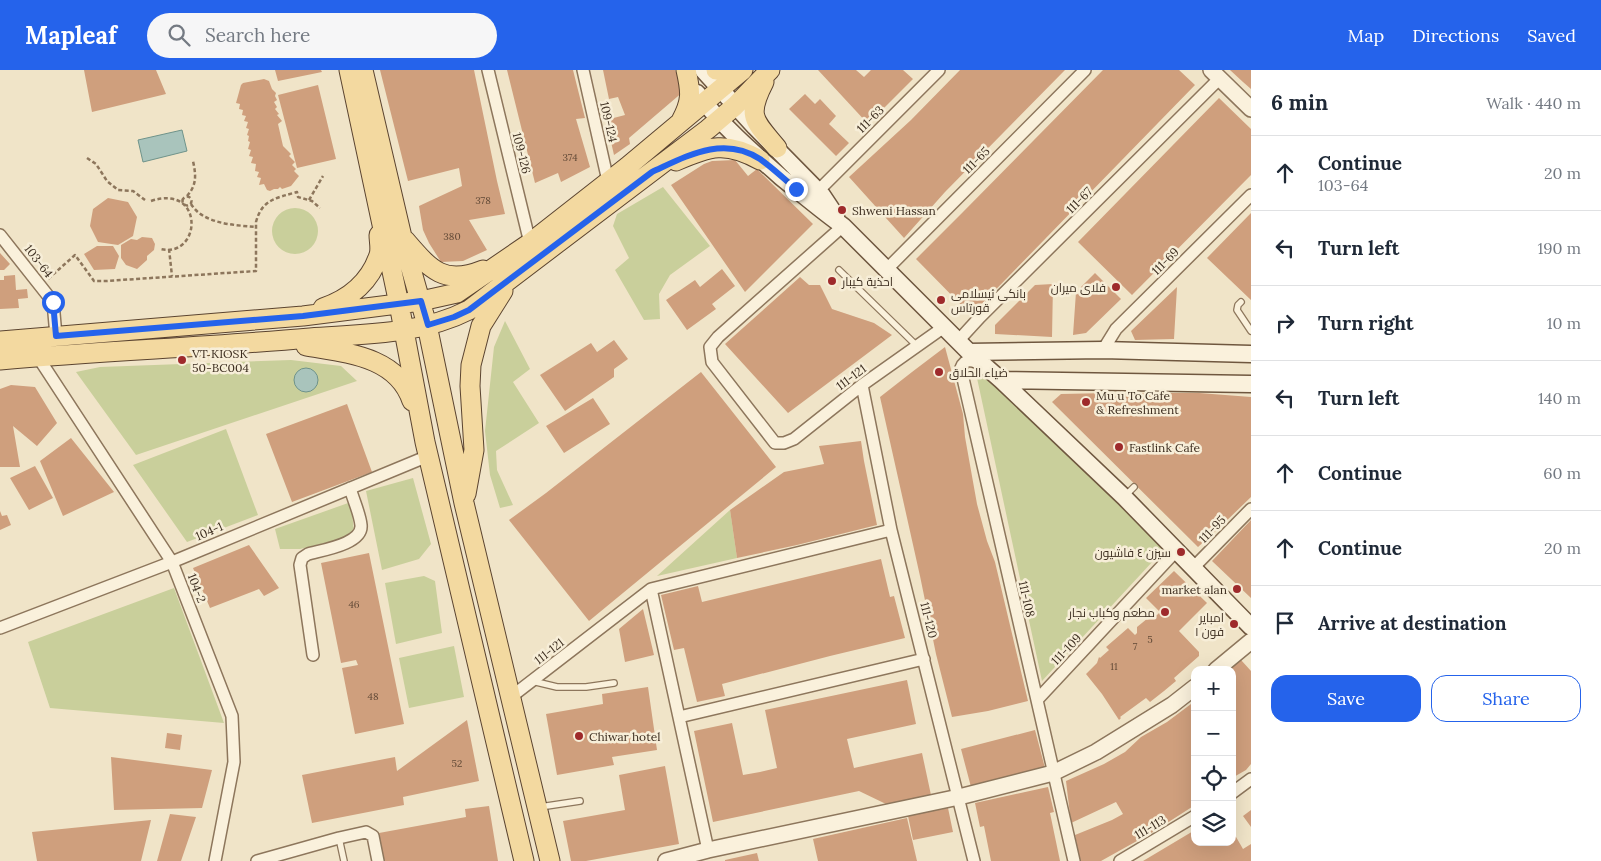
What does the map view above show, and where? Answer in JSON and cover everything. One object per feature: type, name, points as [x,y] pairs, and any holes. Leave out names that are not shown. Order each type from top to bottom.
[{"type":"main road","points":[[349,70],[399,304],[427,449],[524,861]]},
{"type":"main road","points":[[363,70],[402,237],[428,325],[464,503],[550,861]]},
{"type":"main road","points":[[681,121],[690,101],[690,87],[686,70]]},
{"type":"main road","points":[[686,70],[692,87],[719,121],[760,160],[820,210],[843,226]]},
{"type":"main road","points":[[703,70],[822,195],[843,226],[886,270],[963,347],[1129,492],[1176,551],[1251,627]]},
{"type":"main road","points":[[716,70],[726,70]]},
{"type":"main road","points":[[0,341],[303,316],[421,301],[457,293],[511,266],[652,172],[719,121],[728,98],[743,70]]},
{"type":"main road","points":[[0,360],[280,341],[404,330],[454,317],[469,310],[530,243],[681,121],[705,103],[728,98],[770,70]]},
{"type":"main road","points":[[770,70],[758,94],[754,106],[754,114],[759,126],[777,148]]},
{"type":"main road","points":[[652,172],[706,150],[727,147],[744,151],[760,160]]},
{"type":"main road","points":[[303,316],[339,302],[354,292],[374,268],[379,254],[380,214]]},
{"type":"main road","points":[[402,237],[432,268],[447,276],[462,276],[511,266]]},
{"type":"main road","points":[[464,503],[474,450],[470,386],[471,365],[482,326],[498,297],[511,266]]},
{"type":"main road","points":[[280,341],[357,355],[376,361],[387,368],[409,392],[427,449]]},
{"type":"main road","points":[[963,347],[1248,351]]},
{"type":"main road","points":[[1001,380],[1251,384]]},
{"type":"street","name":"109-126","points":[[488,70],[530,243]]},
{"type":"street","name":"109-124","points":[[583,70],[608,181]]},
{"type":"street","name":"111-63","points":[[821,188],[939,70]]},
{"type":"street","name":"111-65","points":[[886,270],[1084,70]]},
{"type":"street","points":[[1216,74],[1251,108]]},
{"type":"street","name":"111-67","points":[[963,347],[980,317],[1216,74]]},
{"type":"street","name":"111-69","points":[[1103,350],[1116,329],[1251,195]]},
{"type":"street","name":"111-121","points":[[843,226],[718,337],[710,347],[712,362],[775,443],[784,443],[794,439],[862,385],[944,327]]},
{"type":"street","name":"103-64","points":[[0,235],[53,302],[56,336]]},
{"type":"street","name":"104-2","points":[[38,357],[172,562],[232,716],[234,762],[215,861]]},
{"type":"street","name":"111-108","points":[[982,364],[970,360],[964,362],[960,368],[1074,861]]},
{"type":"street","name":"111-120","points":[[862,385],[892,530],[974,861]]},
{"type":"street","name":"104-1","points":[[0,628],[172,562],[350,488],[427,449]]},
{"type":"street","points":[[312,655],[300,565],[302,558],[308,554],[350,542],[358,537],[362,526],[350,488]]},
{"type":"street","name":"111-95","points":[[1193,568],[1251,509]]},
{"type":"street","points":[[708,850],[650,589],[892,530]]},
{"type":"street","name":"111-109","points":[[1037,700],[1176,551]]},
{"type":"street","name":"111-121","points":[[511,697],[650,589]]},
{"type":"street","points":[[1221,666],[1251,641]]},
{"type":"street","points":[[679,717],[924,659]]},
{"type":"street","points":[[666,861],[708,850],[959,797],[1053,773],[1096,752],[1172,705],[1191,690]]},
{"type":"street","points":[[1236,790],[1251,779]]},
{"type":"street","name":"111-113","points":[[1120,861],[1191,818]]},
{"type":"street","points":[[257,861],[366,832],[373,836],[378,861]]},
{"type":"lane","points":[[839,270],[916,346]]},
{"type":"lane","points":[[1240,302],[1237,310],[1251,331]]},
{"type":"lane","points":[[532,681],[557,687],[586,687],[614,683]]},
{"type":"lane","points":[[538,808],[580,801]]},
{"type":"lane","points":[[338,838],[344,861]]},
{"type":"path","points":[[87,158],[96,164],[107,181],[118,190],[133,191],[145,200]]},
{"type":"path","points":[[160,248],[169,250],[180,245],[190,235],[192,222],[183,199],[192,189],[195,180],[193,161]]},
{"type":"path","points":[[308,200],[323,176]]},
{"type":"path","points":[[40,285],[74,255],[94,281],[256,271],[256,227],[261,210],[273,199],[297,192],[298,198],[308,200],[320,208]]},
{"type":"path","points":[[186,196],[192,199],[191,204],[200,215],[228,224],[256,227]]},
{"type":"path","points":[[151,201],[172,198],[188,206],[191,204]]},
{"type":"path","points":[[169,250],[172,276]]},
{"type":"green space","points":[[663,187],[710,246],[670,275],[659,294],[660,319],[644,320],[615,270],[629,258],[613,226],[617,214]]},
{"type":"green space","points":[[295,208],[308,212],[314,218],[318,231],[314,244],[308,250],[295,254],[282,250],[276,244],[272,231],[276,218],[282,212]]},
{"type":"green space","points":[[505,321],[530,369],[513,382],[539,423],[496,451],[497,470],[513,505],[500,508],[490,475],[485,431],[494,347]]},
{"type":"green space","points":[[291,360],[341,366],[357,381],[136,455],[76,372],[100,367]]},
{"type":"green space","points":[[974,364],[1166,547],[1042,681]]},
{"type":"green space","points":[[226,429],[258,515],[187,542],[133,465]]},
{"type":"green space","points":[[413,478],[431,544],[419,559],[382,570],[366,491]]},
{"type":"green space","points":[[351,502],[354,532],[345,538],[300,549],[280,549],[275,529]]},
{"type":"green space","points":[[730,510],[737,558],[657,576]]},
{"type":"green space","points":[[424,576],[435,581],[442,633],[396,644],[385,583]]},
{"type":"green space","points":[[174,588],[224,723],[50,708],[28,642]]},
{"type":"green space","points":[[454,646],[464,697],[409,708],[399,658]]},
{"type":"water","points":[[182,130],[187,151],[143,162],[138,140]]},
{"type":"water","points":[[306,368],[311,369],[317,375],[317,385],[311,391],[306,392],[301,391],[295,385],[294,380],[295,375],[301,369]]},
{"type":"building","points":[[84,70],[156,70],[166,94],[92,112]]},
{"type":"building","points":[[275,70],[321,70],[322,72],[278,81]]},
{"type":"building","points":[[380,70],[474,70],[505,214],[469,220],[487,250],[463,261],[441,262],[429,243],[423,230],[419,206],[462,186],[459,168],[408,181]]},
{"type":"building","points":[[507,70],[573,70],[585,118],[576,119],[590,167],[561,182],[558,173],[535,183]]},
{"type":"building","points":[[603,70],[675,70],[684,91],[629,138],[630,144],[614,155],[606,120],[625,115],[618,97],[609,99]]},
{"type":"building","points":[[818,70],[856,70],[864,77],[871,70],[903,70],[913,79],[868,124]]},
{"type":"building","points":[[960,70],[1065,70],[945,192],[904,238],[849,177],[911,120]]},
{"type":"building","points":[[1103,70],[1179,70],[1195,85],[971,315],[916,259]]},
{"type":"building","points":[[1230,70],[1251,70],[1251,89],[1243,82]]},
{"type":"building","points":[[264,79],[269,81],[276,93],[277,100],[274,102],[277,107],[275,109],[279,114],[277,115],[282,121],[278,124],[283,146],[291,154],[289,156],[295,162],[292,165],[296,169],[294,171],[299,176],[291,186],[282,189],[280,187],[270,191],[267,190],[264,184],[259,185],[261,178],[257,177],[259,172],[255,171],[256,164],[251,163],[253,157],[249,156],[251,150],[248,149],[250,142],[247,135],[249,129],[246,128],[248,122],[244,121],[246,116],[242,115],[243,110],[239,109],[240,104],[236,103],[243,83]]},
{"type":"building","points":[[318,85],[336,159],[297,168],[278,95]]},
{"type":"building","points":[[805,94],[815,104],[820,99],[836,116],[829,124],[849,143],[836,156],[789,109]]},
{"type":"building","points":[[1219,98],[1251,129],[1251,175],[1132,295],[1078,242]]},
{"type":"building","points":[[735,160],[748,176],[757,169],[813,224],[745,292],[671,185],[704,164],[712,161]]},
{"type":"building","points":[[108,198],[128,202],[137,217],[133,236],[118,245],[98,242],[90,226],[93,209]]},
{"type":"building","points":[[1251,213],[1251,300],[1207,258]]},
{"type":"building","points":[[142,237],[152,238],[155,244],[154,250],[147,256],[147,260],[137,269],[126,265],[121,258],[121,245],[131,239],[137,240]]},
{"type":"building","points":[[97,246],[113,246],[119,256],[115,269],[94,270],[84,254]]},
{"type":"building","points":[[0,253],[10,264],[4,270],[0,270]]},
{"type":"building","points":[[722,269],[735,286],[712,304],[716,309],[687,330],[666,300],[695,280],[700,287]]},
{"type":"building","points":[[1095,273],[1121,299],[1086,333],[1073,335],[1076,292]]},
{"type":"building","points":[[15,275],[16,290],[27,289],[28,298],[18,299],[19,308],[0,309],[0,280],[4,280],[4,276]]},
{"type":"building","points":[[800,277],[809,285],[820,285],[832,309],[874,323],[892,335],[788,413],[725,344]]},
{"type":"building","points":[[1053,284],[1052,337],[995,334],[995,325],[1035,285]]},
{"type":"building","points":[[1177,287],[1174,339],[1135,340],[1131,331]]},
{"type":"building","points":[[614,340],[628,359],[614,369],[614,377],[565,411],[540,375],[591,343],[597,352]]},
{"type":"building","points":[[945,347],[963,414],[965,437],[977,504],[995,562],[1028,701],[988,711],[952,717],[936,654],[880,397]]},
{"type":"building","points":[[701,372],[776,467],[589,621],[509,520]]},
{"type":"building","points":[[11,385],[35,387],[57,423],[37,446],[13,426],[20,467],[0,467],[0,389]]},
{"type":"building","points":[[1199,393],[1251,397],[1251,497],[1198,547],[1052,402],[1061,394]]},
{"type":"building","points":[[593,398],[610,424],[564,453],[546,426]]},
{"type":"building","points":[[347,404],[372,472],[292,502],[266,434]]},
{"type":"building","points":[[71,438],[114,492],[63,516],[40,461]]},
{"type":"building","points":[[861,441],[877,525],[737,558],[730,510],[784,472],[824,464],[819,446]]},
{"type":"building","points":[[35,466],[53,498],[29,510],[10,478]]},
{"type":"building","points":[[0,511],[2,516],[7,515],[11,525],[0,530]]},
{"type":"building","points":[[1251,520],[1251,598],[1212,561]]},
{"type":"building","points":[[249,545],[279,588],[264,596],[259,589],[210,608],[193,568]]},
{"type":"building","points":[[369,553],[404,724],[355,734],[342,668],[358,665],[356,660],[341,663],[321,563]]},
{"type":"building","points":[[881,559],[890,597],[894,596],[905,638],[722,684],[725,696],[697,702],[684,648],[674,650],[661,595],[698,586],[702,602]]},
{"type":"building","points":[[1174,571],[1207,603],[1179,631],[1199,652],[1199,656],[1174,678],[1176,681],[1164,691],[1150,702],[1146,698],[1120,717],[1119,720],[1086,674],[1097,663],[1099,657],[1109,650],[1106,647],[1128,628],[1135,635],[1137,627],[1153,614],[1157,615],[1160,612],[1146,598]]},
{"type":"building","points":[[643,609],[654,655],[625,662],[619,629]]},
{"type":"building","points":[[1241,660],[1251,671],[1251,764],[1246,770],[1236,776],[1236,666],[1233,666]]},
{"type":"building","points":[[907,680],[916,724],[847,739],[854,768],[922,753],[931,795],[886,804],[859,791],[713,822],[694,731],[732,723],[743,775],[777,768],[765,710]]},
{"type":"building","points":[[648,687],[657,750],[612,757],[614,765],[557,775],[546,714],[603,704],[602,694]]},
{"type":"building","points":[[1191,704],[1191,808],[1153,832],[1101,861],[1080,861],[1075,835],[1123,814],[1116,802],[1071,823],[1066,781],[1104,764],[1125,752],[1141,737],[1167,722]]},
{"type":"building","points":[[467,720],[479,781],[403,797],[404,805],[312,823],[302,775],[395,757],[397,771]]},
{"type":"building","points":[[1035,730],[1045,768],[971,787],[961,749]]},
{"type":"building","points":[[167,733],[182,735],[180,750],[165,748]]},
{"type":"building","points":[[111,757],[212,770],[202,808],[114,810]]},
{"type":"building","points":[[665,766],[679,844],[586,861],[571,861],[563,821],[625,810],[619,775]]},
{"type":"building","points":[[1048,787],[1054,812],[1050,813],[1060,861],[991,861],[984,826],[980,827],[975,803]]},
{"type":"building","points":[[489,806],[498,861],[384,861],[379,833],[466,817],[465,809]]},
{"type":"building","points":[[948,808],[953,832],[913,840],[908,816]]},
{"type":"building","points":[[1251,810],[1251,827],[1243,816]]},
{"type":"building","points":[[170,814],[196,817],[181,861],[157,861]]},
{"type":"building","points":[[907,818],[917,861],[818,861],[813,839]]},
{"type":"building","points":[[151,820],[141,861],[37,861],[32,832]]},
{"type":"building","points":[[1191,832],[1191,846],[1236,846],[1236,837],[1243,849],[1251,844],[1251,861],[1143,861]]},
{"type":"building","points":[[757,853],[759,861],[725,861],[725,860]]},
{"type":"place","name":"Shweni Hassan","points":[[842,210]]},
{"type":"place","name":"احذية كيبار","points":[[832,281]]},
{"type":"place","name":"فلای میران","points":[[1116,287]]},
{"type":"place","name":"بانکی ئیسلامی قورتاس","points":[[941,300]]},
{"type":"place","name":"VT KIOSK 50-BC004","points":[[182,360]]},
{"type":"place","name":"ضياء الحلاق","points":[[939,372]]},
{"type":"place","name":"Mu u To Cafe & Refreshment","points":[[1086,402]]},
{"type":"place","name":"Fastlink Cafe","points":[[1119,447]]},
{"type":"place","name":"سيزن ٤ فاشيون","points":[[1181,552]]},
{"type":"place","name":"market alan","points":[[1237,589]]},
{"type":"place","name":"مطعم وكباب نجار","points":[[1165,612]]},
{"type":"place","name":"امباير فون ١","points":[[1234,624]]},
{"type":"place","name":"Chiwar hotel","points":[[579,736]]},
{"type":"route","points":[[53,302],[56,336],[303,316],[421,301],[428,325],[469,310],[652,172],[685,157],[706,150],[727,147],[744,151],[760,160],[796,189]]}]
